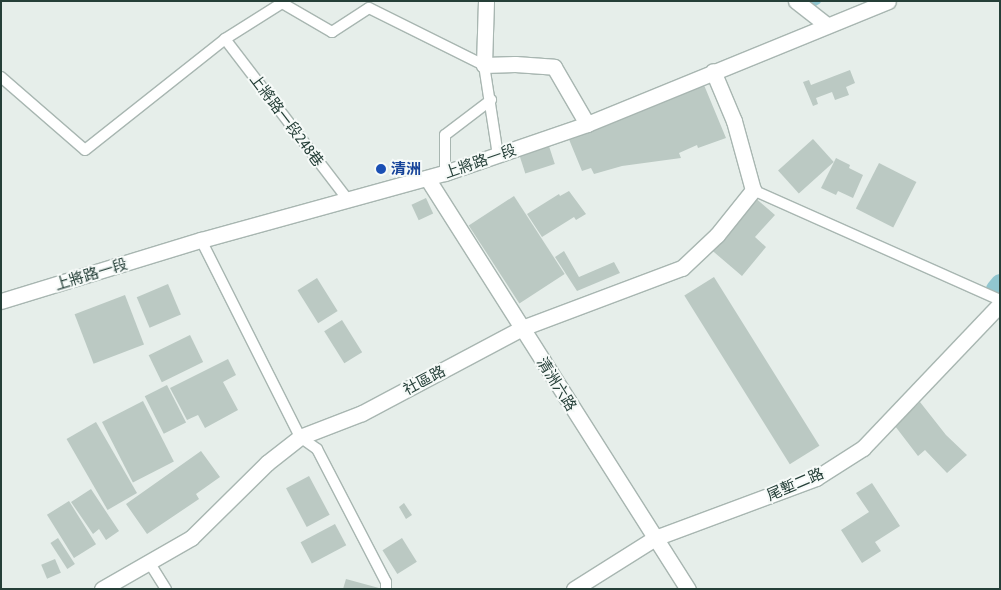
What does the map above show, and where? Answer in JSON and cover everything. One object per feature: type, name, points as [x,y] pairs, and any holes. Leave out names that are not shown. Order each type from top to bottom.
[{"type":"street","points":[[486,1],[484,65],[515,64],[554,68],[587,124]]},
{"type":"street","points":[[796,1],[827,25]]},
{"type":"street","name":"上將路一段","points":[[1,301],[201,240],[445,174],[587,124],[888,1]]},
{"type":"street","points":[[713,71],[734,121],[753,190]]},
{"type":"street","name":"清洲六路","points":[[427,178],[688,589]]},
{"type":"street","name":"社區路","points":[[102,589],[191,538],[267,463],[300,438],[362,413],[522,328],[682,268],[717,236],[753,190]]},
{"type":"street","name":"尾塹二路","points":[[574,589],[655,538],[816,478],[863,448],[1000,302]]},
{"type":"lane","points":[[1,77],[85,150],[225,40],[282,3],[332,32],[369,8],[484,65],[491,100],[498,155]]},
{"type":"lane","name":"上將路一段248巷","points":[[225,40],[349,201]]},
{"type":"lane","points":[[445,174],[445,135],[491,100]]},
{"type":"lane","points":[[753,190],[1000,302]]},
{"type":"lane","points":[[201,240],[300,438],[317,449],[386,582],[386,589]]},
{"type":"lane","points":[[149,562],[166,589]]},
{"type":"building","points":[[850,70],[855,83],[846,87],[849,95],[835,100],[832,92],[816,98],[818,104],[813,106],[803,82],[809,80],[811,85]]},
{"type":"building","points":[[704,85],[726,138],[698,148],[697,145],[679,153],[681,158],[622,166],[594,174],[591,168],[582,171],[568,137]]},
{"type":"building","points":[[813,139],[834,162],[799,193],[778,170]]},
{"type":"building","points":[[548,143],[555,164],[525,174],[519,153]]},
{"type":"building","points":[[836,158],[850,165],[849,168],[863,175],[853,198],[838,191],[836,195],[821,188]]},
{"type":"building","points":[[879,163],[916,182],[893,228],[856,208]]},
{"type":"building","points":[[569,191],[586,214],[576,220],[574,217],[542,237],[527,214],[559,194],[560,196]]},
{"type":"building","points":[[514,196],[565,274],[519,303],[469,225]]},
{"type":"building","points":[[753,196],[775,215],[755,237],[766,247],[742,276],[708,247]]},
{"type":"building","points":[[426,198],[433,213],[419,220],[411,205]]},
{"type":"building","points":[[564,251],[579,277],[614,262],[620,273],[577,291],[555,257]]},
{"type":"building","points":[[714,277],[819,446],[790,464],[684,296]]},
{"type":"building","points":[[317,278],[338,311],[318,323],[297,290]]},
{"type":"building","points":[[168,284],[181,314],[150,328],[137,297]]},
{"type":"building","points":[[125,295],[144,344],[94,364],[75,314]]},
{"type":"building","points":[[342,320],[362,352],[344,363],[324,331]]},
{"type":"building","points":[[190,335],[203,362],[162,382],[149,355]]},
{"type":"building","points":[[228,359],[236,375],[223,382],[238,410],[205,428],[198,415],[187,420],[170,388]]},
{"type":"building","points":[[167,385],[186,422],[164,434],[145,396]]},
{"type":"building","points":[[143,401],[174,462],[133,482],[102,422]]},
{"type":"building","points":[[920,402],[946,435],[967,455],[947,473],[925,450],[918,456],[895,426]]},
{"type":"building","points":[[96,422],[137,493],[108,510],[67,439]]},
{"type":"building","points":[[201,451],[220,477],[196,494],[199,499],[147,534],[126,504]]},
{"type":"building","points":[[309,476],[330,515],[307,527],[286,488]]},
{"type":"building","points":[[872,483],[900,526],[875,542],[881,551],[862,563],[841,530],[869,512],[856,493]]},
{"type":"building","points":[[91,489],[119,531],[106,540],[99,529],[93,534],[71,502]]},
{"type":"building","points":[[69,501],[96,544],[74,558],[47,515]]},
{"type":"building","points":[[404,503],[412,515],[406,519],[399,507]]},
{"type":"building","points":[[335,524],[346,545],[312,564],[301,542]]},
{"type":"building","points":[[58,538],[75,564],[67,569],[50,543]]},
{"type":"building","points":[[402,538],[417,562],[397,574],[382,550]]},
{"type":"building","points":[[55,559],[61,573],[47,579],[41,565]]},
{"type":"building","points":[[346,579],[379,588],[379,589],[343,589]]},
{"type":"waterway","points":[[812,1],[814,3],[818,1]]},
{"type":"waterway","points":[[995,289],[1000,283]]},
{"type":"place","name":"清洲","points":[[381,169]]}]
